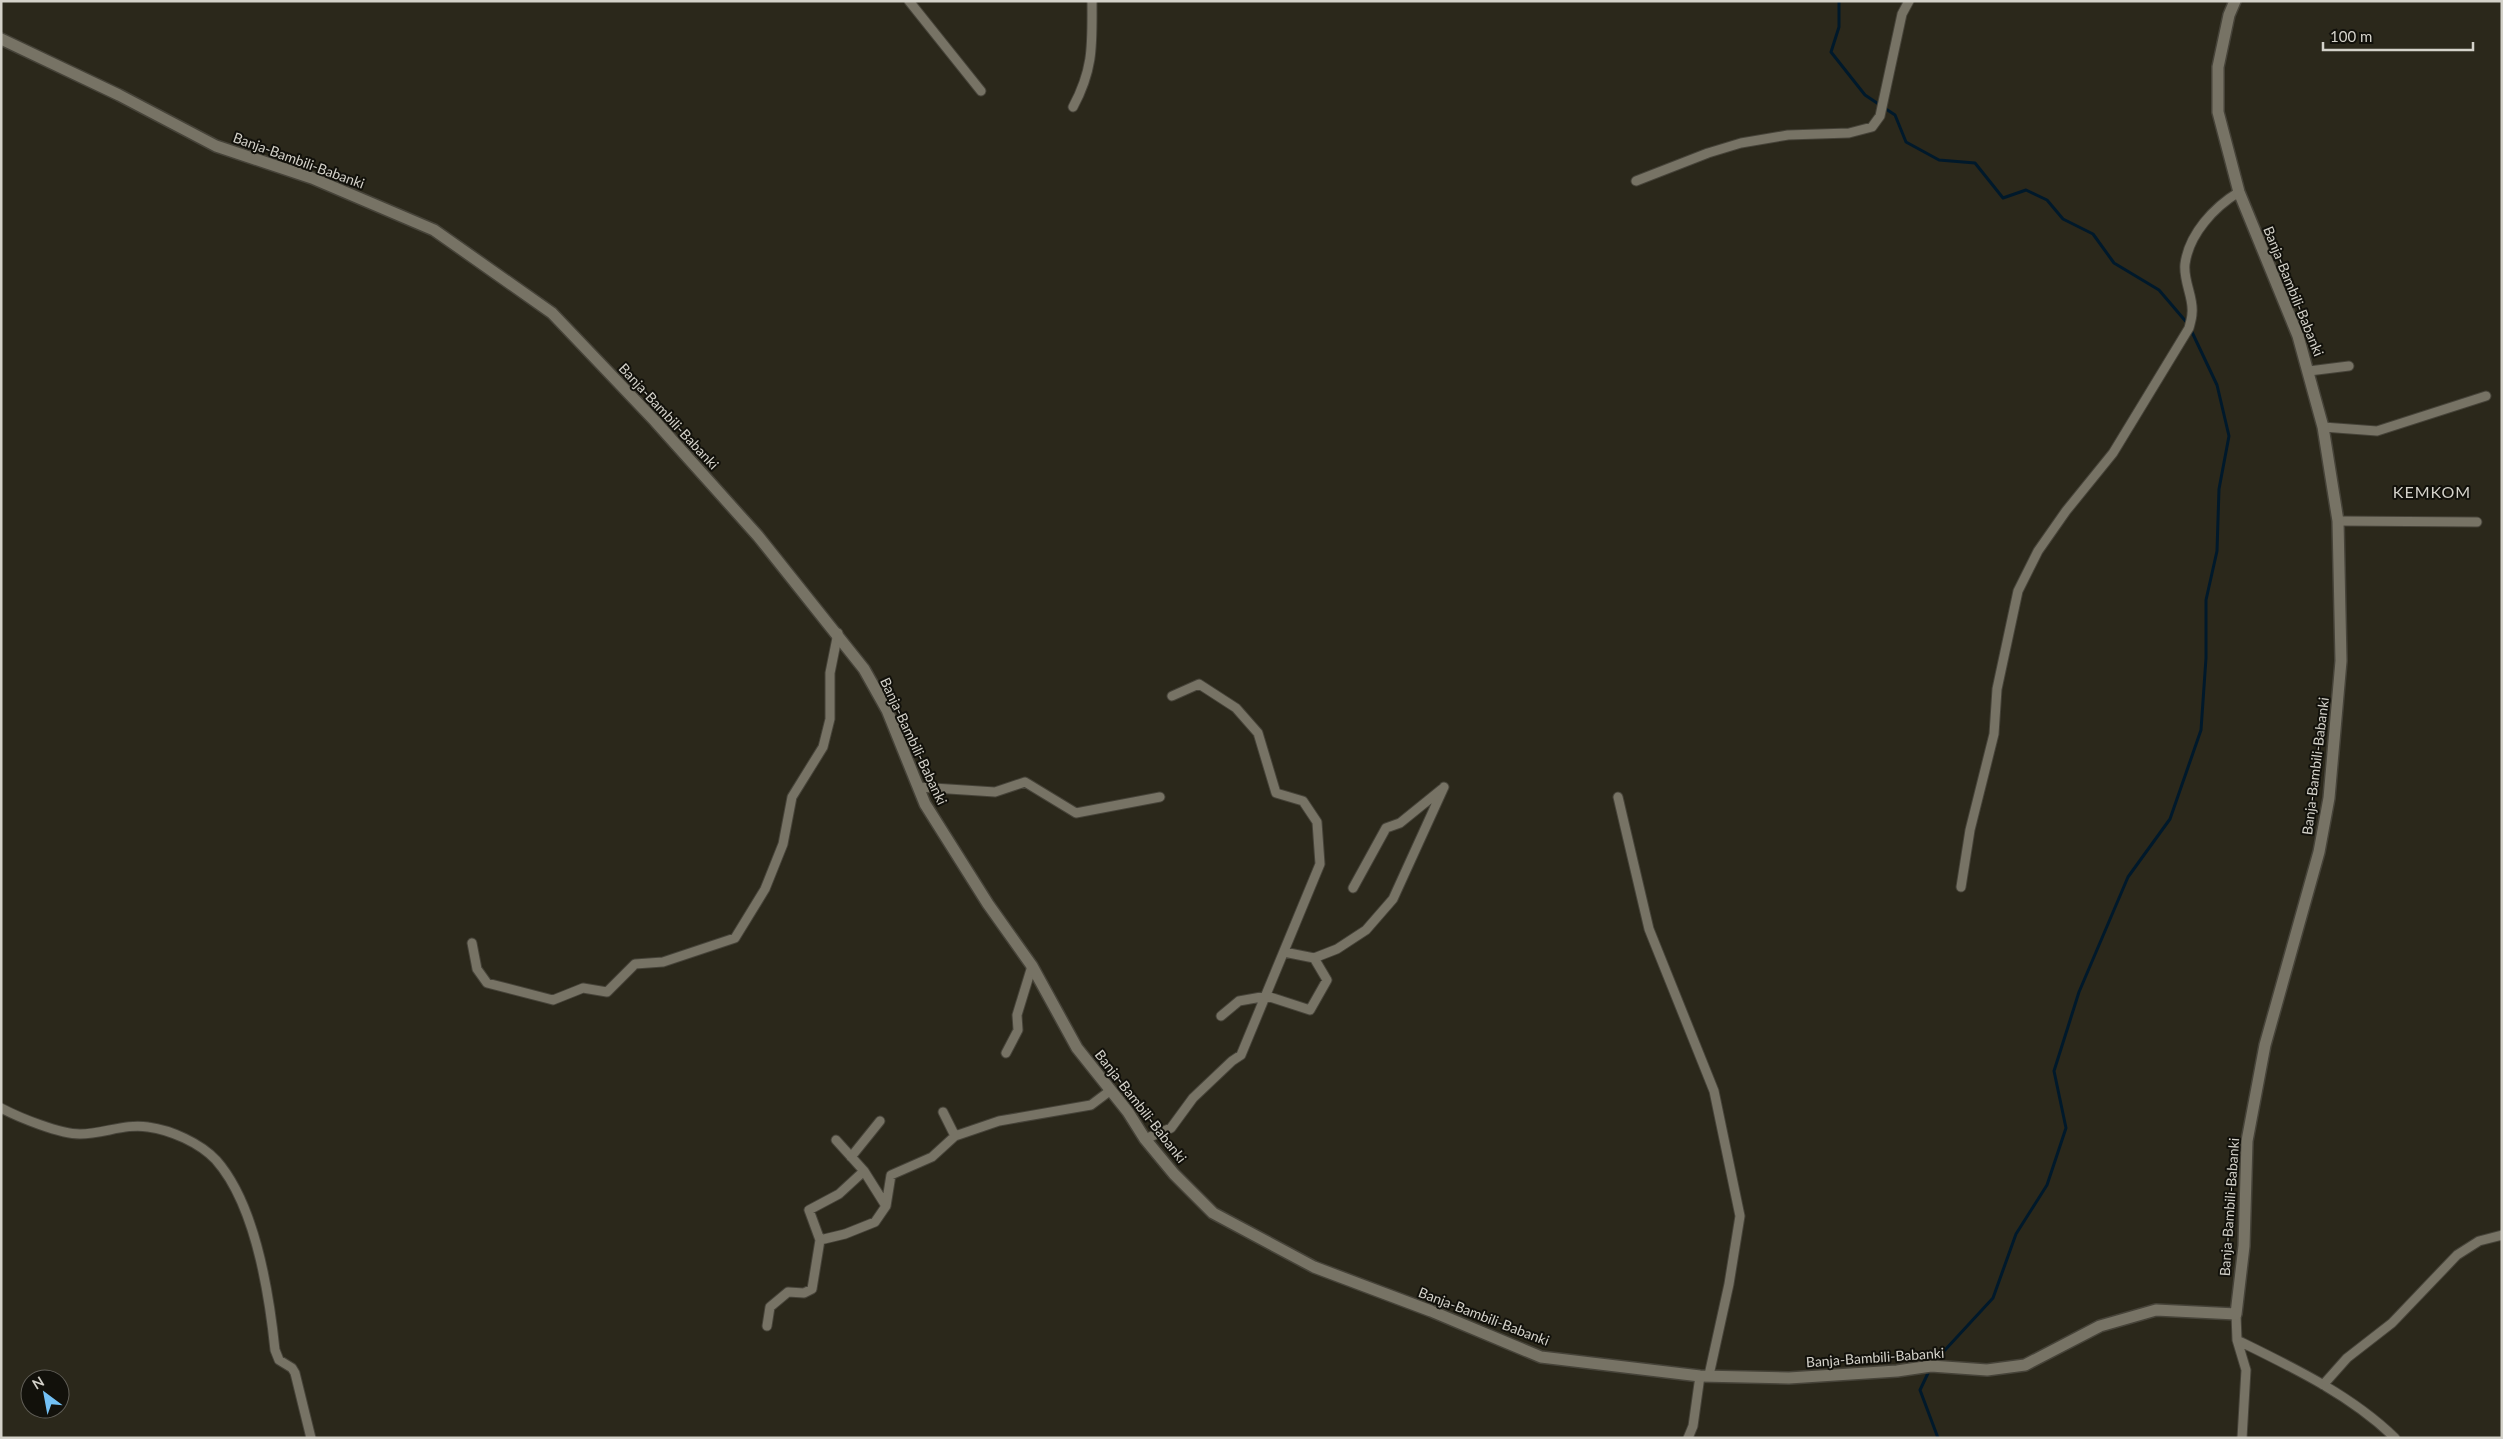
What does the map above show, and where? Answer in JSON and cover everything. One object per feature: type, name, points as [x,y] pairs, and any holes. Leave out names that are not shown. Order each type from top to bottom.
[{"type":"street","points":[[909,1],[981,91]]},
{"type":"street","points":[[1073,106],[1086,84],[1092,50],[1092,1]]},
{"type":"street","points":[[1636,181],[1708,152],[1742,143],[1788,136],[1849,133],[1872,127],[1880,116],[1902,14],[1909,1]]},
{"type":"street","name":"Banja-Bambili-Babanki","points":[[1,39],[119,95],[216,146],[312,178],[434,230],[552,313],[655,421],[758,536],[838,633],[864,669],[887,710],[925,804],[988,904],[1032,966],[1077,1048],[1111,1090],[1145,1139],[1174,1174],[1212,1213],[1314,1267],[1431,1311],[1541,1357],[1705,1375],[1790,1378],[1897,1371],[1931,1366],[1987,1370],[2025,1365],[2100,1326],[2156,1310],[2236,1314],[2244,1246],[2248,1141],[2251,1122],[2265,1045],[2319,852],[2329,798],[2341,661],[2338,521],[2323,427],[2298,336],[2238,192],[2218,112],[2218,67],[2235,1]]},
{"type":"street","points":[[1961,887],[1970,830],[1994,734],[1997,689],[2018,591],[2038,551],[2066,511],[2113,452],[2188,328],[2193,312],[2185,264],[2194,239],[2204,223],[2224,201],[2238,192]]},
{"type":"street","points":[[2309,371],[2349,366]]},
{"type":"street","points":[[2323,427],[2377,431],[2486,396]]},
{"type":"street","points":[[2338,521],[2477,522]]},
{"type":"street","points":[[472,944],[477,969],[487,983],[553,1000],[583,988],[607,992],[635,964],[662,962],[735,938],[765,889],[780,853],[792,797],[823,747],[830,720],[830,673],[838,633]]},
{"type":"street","points":[[1145,1139],[1171,1128],[1193,1098],[1232,1060],[1241,1055],[1320,864],[1317,822],[1303,801],[1276,793],[1258,733],[1236,708],[1198,684],[1172,696]]},
{"type":"street","points":[[918,787],[995,792],[1025,782],[1076,813],[1160,797]]},
{"type":"street","points":[[1284,952],[1314,958],[1337,949],[1366,930],[1393,899],[1444,787],[1400,822],[1386,828],[1353,888]]},
{"type":"street","points":[[1618,797],[1649,929],[1714,1091],[1740,1216],[1729,1284],[1693,1426],[1688,1438]]},
{"type":"street","points":[[1221,1016],[1239,1001],[1267,996],[1310,1010],[1327,980],[1314,958]]},
{"type":"street","points":[[1006,1053],[1018,1030],[1017,1015],[1032,966]]},
{"type":"street","points":[[820,1240],[844,1234],[875,1222],[886,1206],[892,1175],[932,1157],[955,1136],[999,1120],[1091,1106],[1111,1090]]},
{"type":"street","points":[[1,1108],[27,1121],[80,1134],[147,1126],[171,1132],[201,1148],[215,1159],[242,1201],[266,1281],[275,1350],[279,1360],[292,1368],[295,1373],[311,1438]]},
{"type":"street","points":[[943,1112],[955,1136]]},
{"type":"street","points":[[851,1157],[880,1121]]},
{"type":"street","points":[[836,1140],[864,1170],[886,1206]]},
{"type":"street","points":[[767,1326],[770,1307],[788,1292],[804,1293],[812,1289],[820,1240],[809,1210],[840,1194],[864,1170]]},
{"type":"street","points":[[2322,1385],[2347,1358],[2392,1323],[2457,1256],[2479,1241],[2502,1235]]},
{"type":"street","points":[[2236,1314],[2237,1340],[2246,1370],[2242,1438]]},
{"type":"street","points":[[2237,1340],[2322,1385],[2376,1419],[2395,1438]]},
{"type":"waterway","points":[[1839,1],[1839,27],[1831,52],[1865,95],[1895,115],[1906,142],[1939,160],[1975,163],[2003,198],[2026,190],[2047,200],[2063,219],[2093,234],[2114,263],[2159,290],[2188,324]]},
{"type":"waterway","points":[[1933,1363],[1993,1298],[2016,1234],[2047,1185],[2066,1128],[2054,1071],[2079,992],[2128,877],[2170,819],[2201,730],[2206,658],[2206,600],[2217,551],[2219,489],[2229,436],[2217,385],[2191,330]]},
{"type":"waterway","points":[[1930,1369],[1920,1390],[1938,1438]]},
{"type":"district","name":"KEMKOM","points":[[2432,491]]}]
